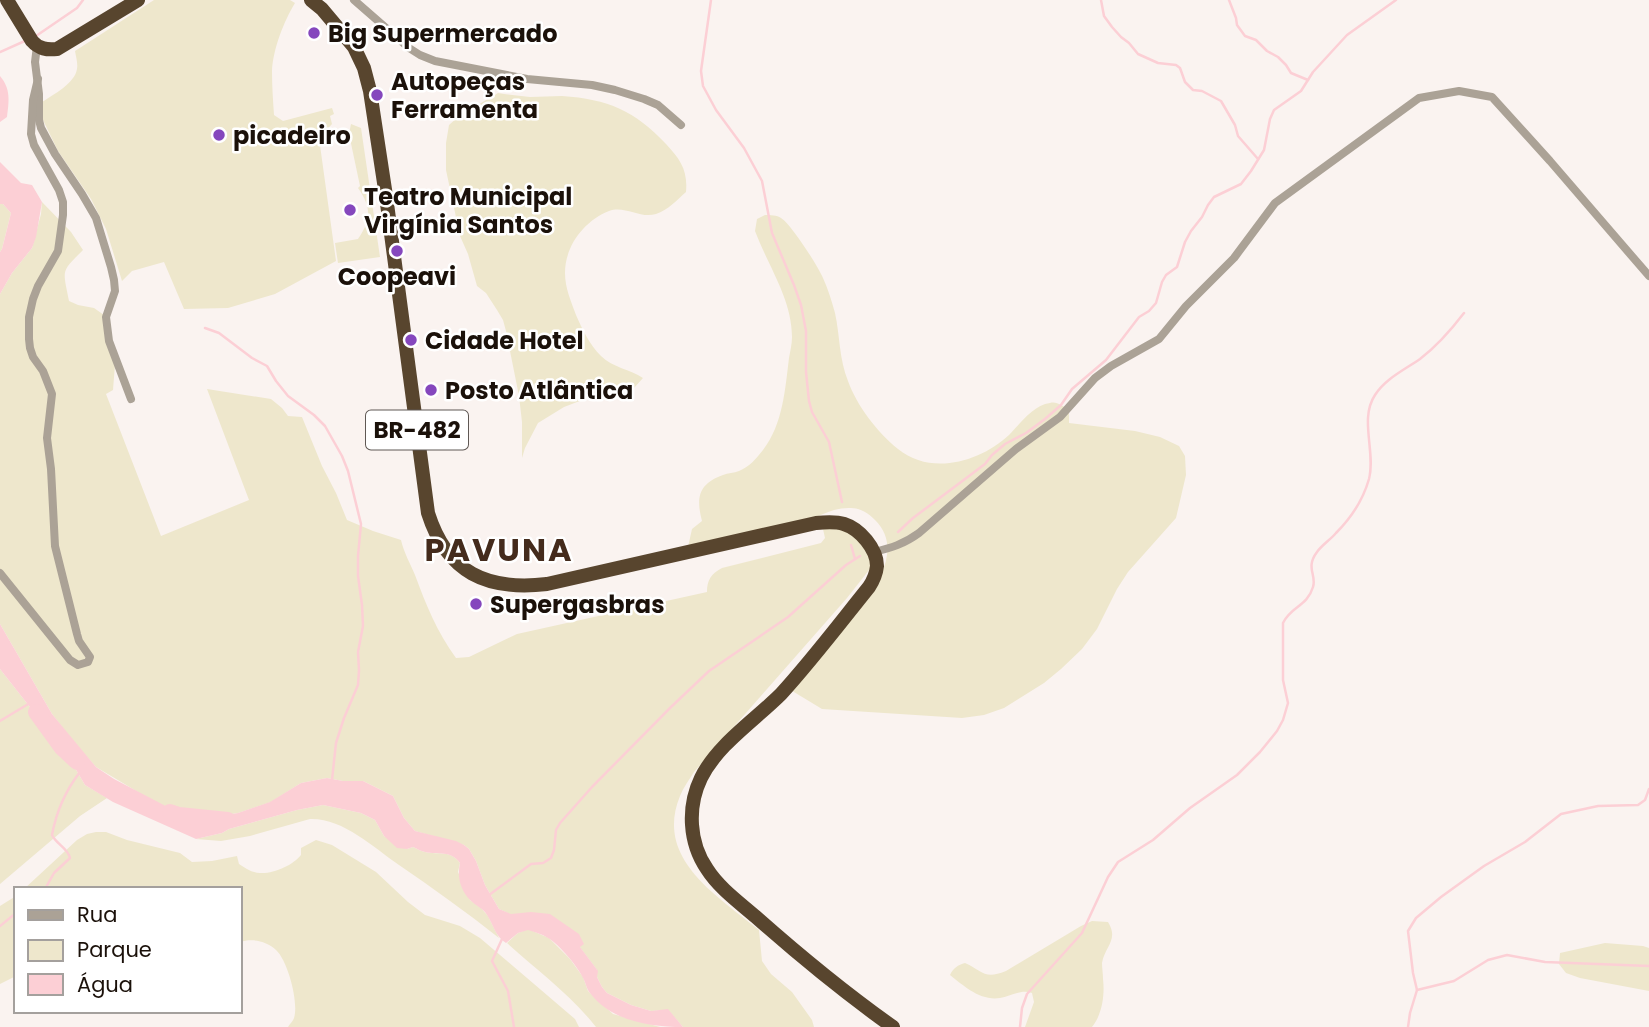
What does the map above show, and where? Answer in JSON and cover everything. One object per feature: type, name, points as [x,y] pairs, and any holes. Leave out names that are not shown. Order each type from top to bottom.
[{"type":"highway","points":[[11,1],[32,40],[48,50],[57,49],[138,0]]},
{"type":"highway","name":"BR-482","points":[[311,0],[354,47],[364,68],[386,196],[429,513],[435,533],[446,551],[461,566],[495,583],[515,586],[547,584],[816,523],[833,522],[855,528],[874,552]]},
{"type":"highway","points":[[874,552],[877,565],[875,577],[869,587],[781,693],[709,765],[695,793],[692,828],[698,853],[708,870],[726,890],[799,956],[893,1027]]},
{"type":"street","points":[[355,0],[409,48],[435,61],[527,79],[592,85],[615,90],[658,104],[681,125]]},
{"type":"street","points":[[32,40],[41,128],[63,168],[91,207],[111,267],[115,291],[106,317],[109,341],[131,399]]},
{"type":"street","points":[[0,573],[70,660],[78,665],[89,660],[90,657],[79,641],[55,546],[47,439],[52,394],[43,371],[33,358],[29,339],[29,317],[33,299],[58,251],[63,215],[60,190],[30,134],[38,79]]},
{"type":"street","points":[[874,552],[907,542],[1016,449],[1060,417],[1095,379],[1111,366],[1159,339],[1186,306],[1234,258],[1275,202],[1419,98],[1459,91],[1492,97],[1649,276]]},
{"type":"green space","points":[[154,0],[290,0],[295,3],[274,54],[274,115],[283,121],[332,108],[332,124],[319,138],[336,261],[275,294],[228,308],[184,309],[164,262],[132,271],[122,281],[106,229],[91,199],[58,151],[43,120],[42,102],[72,79],[77,67],[75,51]]},
{"type":"green space","points":[[498,93],[578,98],[620,109],[643,123],[671,149],[682,165],[686,177],[686,192],[672,205],[650,215],[621,210],[609,211],[584,228],[572,244],[566,263],[565,279],[570,300],[584,331],[593,347],[606,360],[643,378],[634,388],[606,391],[564,407],[538,423],[522,458],[519,396],[506,331],[497,310],[486,293],[477,286],[460,236],[446,170],[449,125]]},
{"type":"green space","points":[[351,124],[361,128],[380,257],[338,263],[335,243],[358,239],[368,214],[366,202],[358,188],[360,186],[349,134]]},
{"type":"green space","points":[[42,202],[71,232],[83,250],[65,272],[69,301],[94,308],[104,315],[116,352],[113,390],[106,394],[161,536],[249,500],[207,389],[271,399],[288,416],[302,417],[347,520],[401,540],[432,618],[456,658],[469,657],[517,634],[707,592],[710,578],[722,568],[821,543],[825,538],[823,529],[853,527],[873,565],[694,772],[681,793],[674,818],[676,839],[694,874],[759,930],[762,961],[771,974],[792,992],[814,1027],[683,1027],[668,1010],[651,1011],[607,993],[597,977],[597,970],[579,946],[499,909],[469,849],[464,845],[415,831],[404,818],[393,796],[363,781],[327,778],[301,783],[271,802],[238,813],[202,819],[181,814],[148,798],[96,767],[52,714],[0,624],[0,294],[12,273],[32,248]]},
{"type":"green space","points":[[0,204],[11,213],[0,252]]},
{"type":"green space","points":[[765,215],[781,218],[816,264],[834,309],[845,373],[852,390],[875,427],[898,449],[911,457],[940,464],[970,458],[1009,435],[1038,407],[1053,403],[1069,410],[1069,423],[1135,431],[1160,437],[1179,446],[1185,456],[1186,475],[1176,518],[1128,572],[1097,629],[1082,649],[1061,669],[1004,708],[984,715],[962,718],[822,709],[789,689],[881,575],[887,553],[886,539],[880,526],[864,512],[855,508],[837,509],[791,527],[688,547],[692,529],[702,521],[699,499],[704,487],[725,474],[743,469],[755,460],[770,440],[782,406],[792,342],[791,323],[784,296],[755,231],[757,219]]},
{"type":"green space","points":[[0,669],[44,725],[56,736],[85,785],[107,798],[80,816],[0,884]]},
{"type":"green space","points":[[323,805],[361,813],[375,820],[384,836],[407,849],[413,847],[425,852],[453,856],[460,863],[458,872],[470,900],[488,916],[499,938],[368,842],[334,823],[310,819],[250,836],[221,841],[196,839]]},
{"type":"green space","points":[[106,832],[180,853],[192,862],[237,856],[239,864],[260,873],[288,865],[298,859],[301,848],[316,840],[332,845],[376,872],[425,915],[460,926],[480,938],[575,1019],[579,1027],[288,1027],[293,1019],[295,1003],[288,972],[280,955],[268,944],[249,940],[242,942],[242,887],[26,887],[87,834]]},
{"type":"green space","points":[[14,897],[14,977],[0,984],[0,906]]},
{"type":"green space","points":[[1092,921],[1108,922],[1112,938],[1102,963],[1102,1004],[1092,1027],[1025,1027],[1034,1002],[1032,993],[1020,992],[1000,998],[986,997],[973,992],[950,975],[956,967],[965,963],[988,975],[999,974]]},
{"type":"green space","points":[[528,929],[549,938],[570,959],[583,977],[588,991],[613,1014],[660,1027],[596,1027],[565,993],[507,943],[518,933]]},
{"type":"green space","points":[[1605,943],[1649,948],[1649,991],[1580,978],[1566,973],[1559,964],[1560,953]]},
{"type":"water","points":[[0,76],[8,90],[9,100],[7,117],[0,122]]},
{"type":"water","points":[[0,162],[21,183],[32,185],[42,202],[32,248],[12,273],[0,294],[0,252],[11,213],[0,204]]},
{"type":"water","points":[[0,624],[52,714],[96,767],[114,779],[181,814],[202,819],[238,813],[270,802],[301,783],[327,778],[363,781],[393,796],[404,818],[415,831],[456,841],[469,849],[499,909],[511,914],[550,914],[579,934],[584,944],[580,947],[598,971],[597,977],[607,993],[651,1011],[668,1009],[683,1027],[645,1024],[609,1010],[590,993],[581,973],[568,956],[543,935],[528,930],[518,933],[506,943],[497,934],[485,913],[464,892],[459,878],[460,863],[453,856],[425,852],[413,847],[397,848],[384,836],[375,820],[361,813],[323,805],[196,839],[113,802],[85,785],[56,736],[44,725],[0,669]]},
{"type":"waterway","points":[[36,36],[77,8],[83,0]]},
{"type":"waterway","points":[[711,0],[701,71],[703,86],[716,110],[744,148],[762,181],[772,233],[801,305],[806,331],[809,401],[812,412],[829,442],[842,502]]},
{"type":"waterway","points":[[1101,0],[1104,16],[1138,54],[1158,63],[1176,65],[1180,68],[1185,82],[1193,90],[1202,91],[1221,101],[1235,125],[1238,136],[1258,159]]},
{"type":"waterway","points":[[1229,0],[1237,25],[1245,36],[1256,40],[1278,57],[1291,73],[1308,80]]},
{"type":"waterway","points":[[898,532],[985,464],[1005,444],[1045,419],[1061,405],[1072,389],[1106,360],[1139,317],[1156,303],[1162,282],[1166,275],[1177,267],[1185,242],[1214,197],[1241,184],[1251,171],[1264,150],[1274,110],[1301,91],[1313,72],[1347,35],[1396,0]]},
{"type":"waterway","points":[[0,52],[27,40]]},
{"type":"waterway","points":[[1020,1027],[1027,994],[1082,933],[1108,877],[1118,862],[1153,840],[1190,808],[1237,775],[1277,731],[1288,703],[1283,680],[1283,623],[1286,617],[1307,599],[1314,583],[1314,558],[1351,515],[1366,487],[1371,469],[1368,425],[1370,404],[1384,384],[1432,349],[1464,313]]},
{"type":"waterway","points":[[205,328],[219,333],[267,366],[288,396],[325,426],[348,471],[361,524],[358,576],[363,626],[358,652],[358,685],[336,743],[332,780]]},
{"type":"waterway","points":[[851,545],[855,559]]},
{"type":"waterway","points":[[489,895],[531,864],[543,863],[551,858],[556,830],[560,823],[592,787],[709,671],[788,617],[846,565],[860,556]]},
{"type":"waterway","points":[[0,721],[30,703]]},
{"type":"waterway","points":[[36,712],[62,748],[77,762]]},
{"type":"waterway","points":[[46,887],[54,873],[70,858],[52,835],[62,802],[80,772]]},
{"type":"waterway","points":[[1408,1027],[1417,990],[1408,931],[1416,918],[1484,866],[1525,842],[1561,814],[1598,806],[1638,805],[1645,800],[1649,789]]},
{"type":"waterway","points":[[170,812],[228,820]]},
{"type":"waterway","points":[[0,926],[14,915]]},
{"type":"waterway","points":[[502,939],[492,961],[508,991],[514,1027]]},
{"type":"waterway","points":[[1417,990],[1454,981],[1488,960],[1507,955],[1545,962],[1649,966]]},
{"type":"place","name":"Big Supermercado","points":[[314,33]]},
{"type":"place","name":"Autopeças Ferramenta","points":[[377,95]]},
{"type":"place","name":"picadeiro","points":[[219,135]]},
{"type":"place","name":"Teatro Municipal Virgínia Santos","points":[[350,210]]},
{"type":"place","name":"Coopeavi","points":[[397,251]]},
{"type":"place","name":"Cidade Hotel","points":[[411,340]]},
{"type":"place","name":"Posto Atlântica","points":[[431,390]]},
{"type":"place","name":"Supergasbras","points":[[476,604]]},
{"type":"district","name":"PAVUNA","points":[[499,549]]}]
